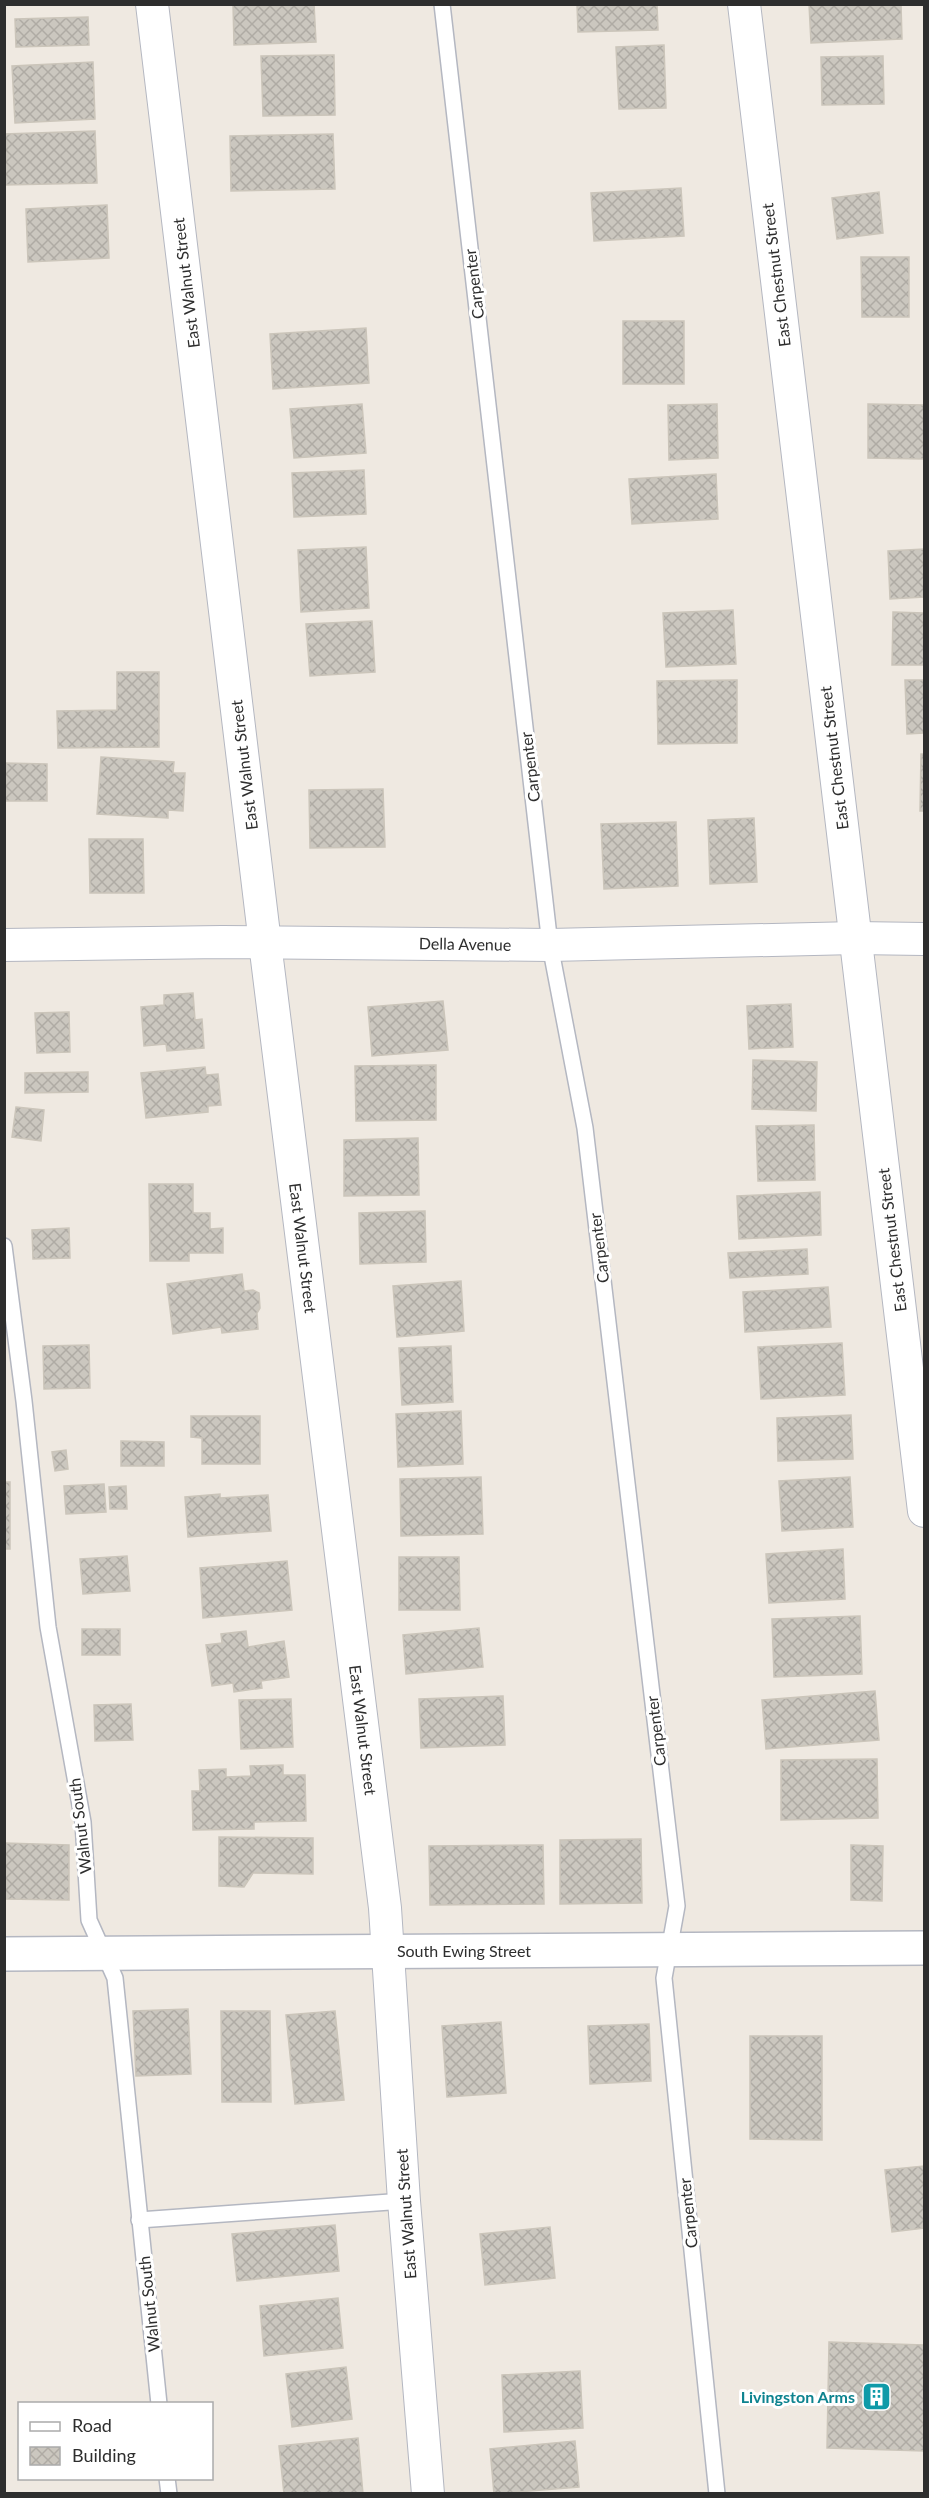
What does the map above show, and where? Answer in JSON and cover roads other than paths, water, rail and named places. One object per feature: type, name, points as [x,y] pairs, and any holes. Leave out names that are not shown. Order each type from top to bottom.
[{"type":"street","name":"East Walnut Street","points":[[152,4],[265,943],[382,1885],[404,2201],[428,2493]]},
{"type":"street","name":"East Chestnut Street","points":[[744,4],[924,1510]]},
{"type":"street","name":"Della Avenue","points":[[4,945],[265,943],[550,945],[855,938],[924,939]]},
{"type":"street","name":"South Ewing Street","points":[[4,1954],[924,1948]]},
{"type":"lane","name":"Carpenter","points":[[442,4],[550,945],[585,1128],[677,1906],[664,1978],[717,2493]]},
{"type":"lane","name":"Walnut South","points":[[4,1246],[24,1401],[48,1628],[83,1822],[89,1920],[115,1978],[159,2402]]},
{"type":"lane","points":[[139,2220],[404,2201]]},
{"type":"place","name":"Livingston Arms","points":[[876,2397]]}]
